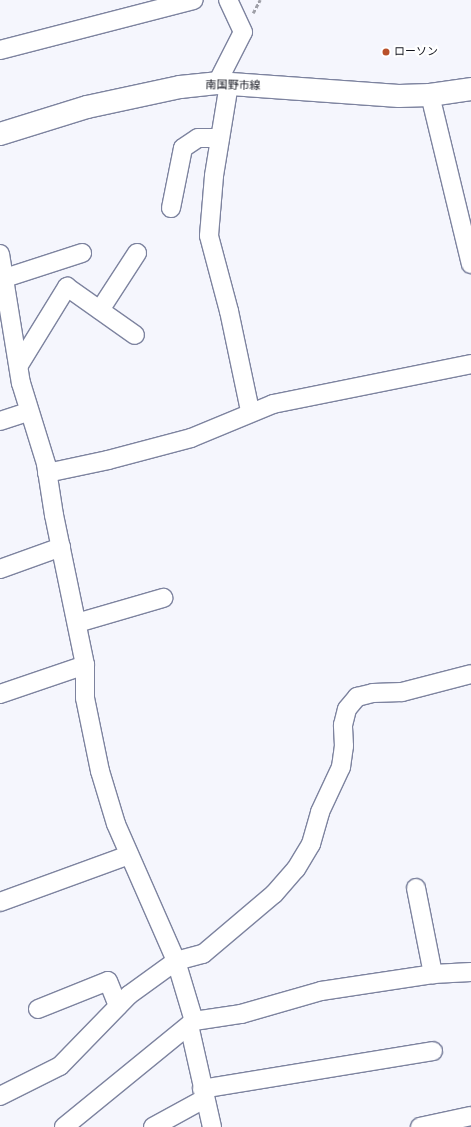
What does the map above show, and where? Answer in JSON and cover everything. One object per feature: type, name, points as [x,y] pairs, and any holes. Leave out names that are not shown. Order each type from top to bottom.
[{"type":"main road","name":"南国野市線","points":[[0,134],[87,107],[180,87],[223,84],[399,96],[430,95],[471,89]]},
{"type":"street","points":[[0,50],[194,0]]},
{"type":"street","points":[[228,0],[243,32],[223,84],[220,138],[209,236],[229,312],[250,411]]},
{"type":"street","points":[[430,95],[471,264]]},
{"type":"street","points":[[171,208],[183,148],[198,138],[220,138]]},
{"type":"street","points":[[5,278],[82,252]]},
{"type":"street","points":[[100,310],[137,253]]},
{"type":"street","points":[[0,254],[28,412],[41,442],[77,623],[85,665],[85,698],[100,771],[116,824],[176,961],[192,1023],[203,1094],[212,1127]]},
{"type":"street","points":[[19,365],[67,287],[135,335]]},
{"type":"street","points":[[47,473],[108,460],[191,438],[250,411],[273,404],[471,364]]},
{"type":"street","points":[[0,421],[28,412]]},
{"type":"street","points":[[0,569],[61,547]]},
{"type":"street","points":[[77,623],[163,598]]},
{"type":"street","points":[[0,694],[85,665]]},
{"type":"street","points":[[0,1096],[60,1066],[129,994],[176,961],[202,954],[274,894],[296,869],[311,844],[320,812],[341,767],[344,746],[343,725],[347,709],[357,697],[373,693],[402,692],[471,674]]},
{"type":"street","points":[[0,902],[129,854]]},
{"type":"street","points":[[416,888],[433,974]]},
{"type":"street","points":[[64,1127],[192,1023],[241,1014],[321,991],[433,974],[471,972]]},
{"type":"street","points":[[38,1009],[108,981],[118,1006]]},
{"type":"street","points":[[153,1127],[203,1094],[433,1051]]},
{"type":"street","points":[[420,1127],[471,1116]]},
{"type":"place","name":"ローソン","points":[[386,52]]}]
